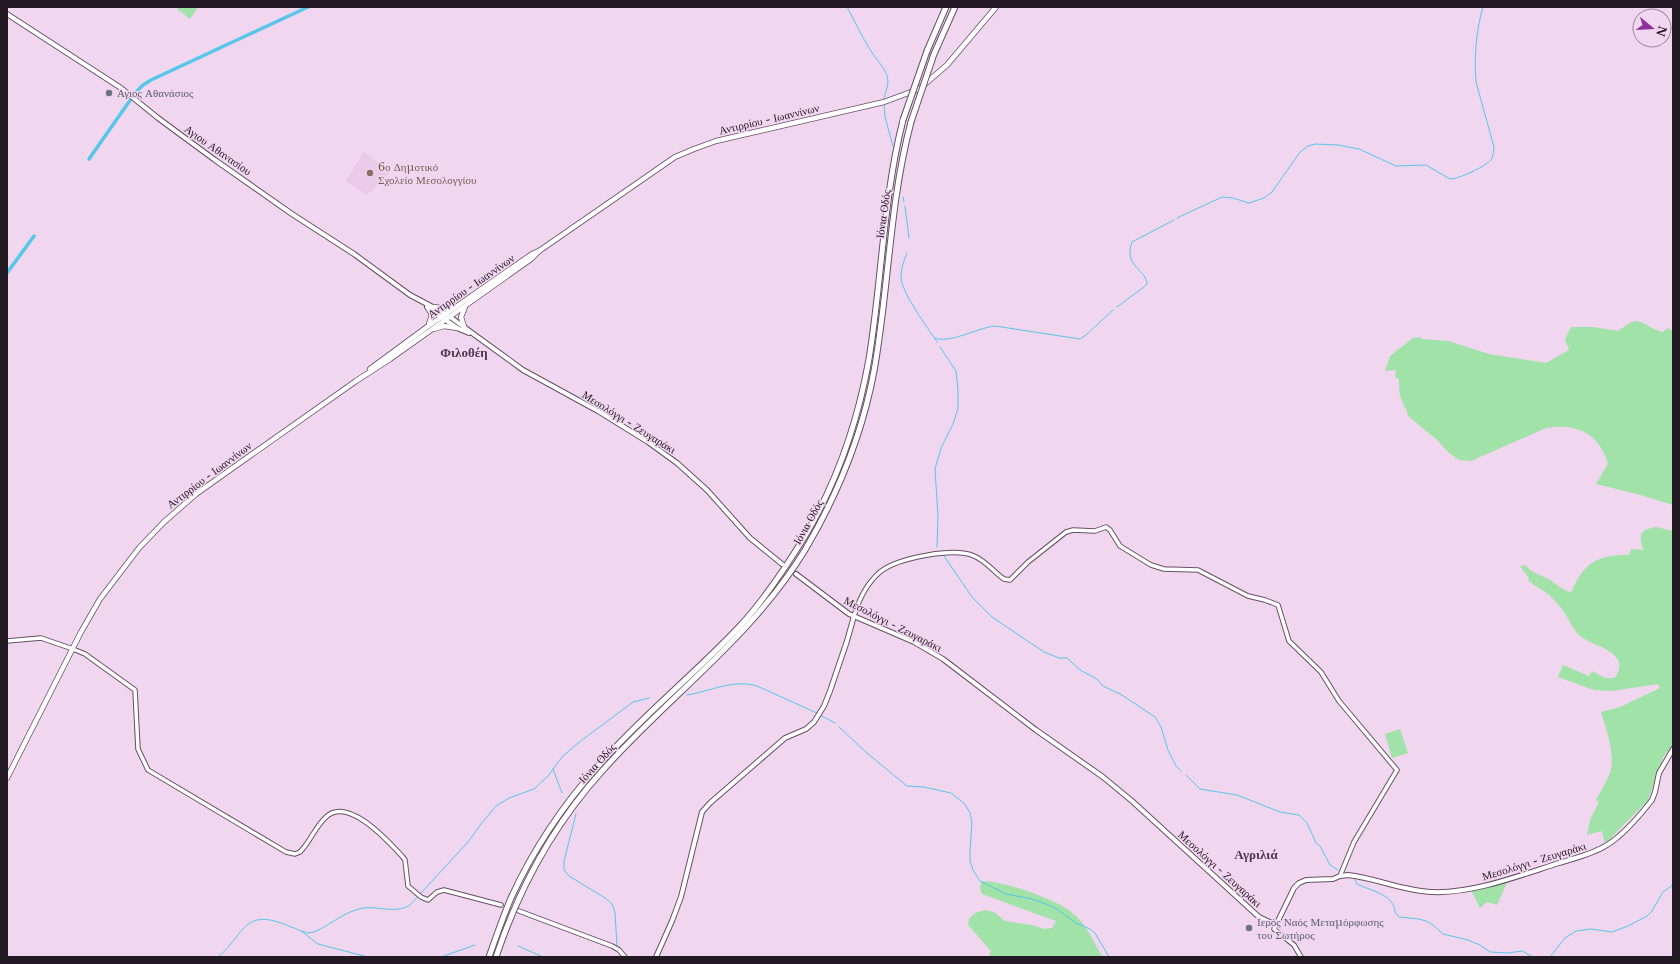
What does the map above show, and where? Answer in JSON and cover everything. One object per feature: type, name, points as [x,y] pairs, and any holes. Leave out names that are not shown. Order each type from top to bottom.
[{"type":"highway","name":"Ιόνια Οδός","points":[[489,957],[506,911],[520,881],[551,827],[565,807],[599,765],[620,743],[742,624],[787,564],[823,502],[847,445],[858,410],[865,378],[872,338],[888,193],[903,120],[927,51],[946,7]]},
{"type":"highway","name":"Ιόνια Οδός","points":[[496,957],[511,915],[534,868],[557,829],[580,796],[625,746],[721,654],[758,614],[792,568],[824,516],[847,466],[870,389],[879,334],[896,195],[911,122],[934,54],[955,7]]},
{"type":"main road","name":"Αντιρρίου - Ιωαννίνων","points":[[7,778],[91,614],[109,585],[139,548],[168,518],[196,494],[356,381],[427,327],[467,305],[531,259],[539,251],[675,157],[694,148],[716,141],[884,102],[919,89],[947,65],[996,7]]},
{"type":"main road","name":"Αγιου Αθανασίου","points":[[7,14],[121,88],[158,118],[215,160],[419,300],[428,308],[446,317]]},
{"type":"main road","name":"Αντιρρίου - Ιωαννίνων","points":[[356,381],[390,359],[427,332],[459,305],[532,254],[539,251]]},
{"type":"main road","name":"Αγιου Αθανασίου","points":[[419,300],[434,307],[457,328],[476,336]]},
{"type":"main road","points":[[434,307],[448,309],[459,305]]},
{"type":"main road","points":[[464,327],[461,316],[467,305]]},
{"type":"main road","points":[[427,327],[432,316],[428,308]]},
{"type":"main road","name":"Μεσολόγγι - Ζευγαράκι","points":[[446,317],[464,327],[523,370],[598,411],[648,442],[677,463],[707,490],[750,538],[782,564]]},
{"type":"main road","points":[[427,332],[443,326],[457,328]]},
{"type":"main road","name":"Μεσολόγγι - Ζευγαράκι","points":[[796,574],[838,607],[854,616],[914,642],[942,659],[1024,722],[1114,786],[1259,917],[1276,925],[1294,888],[1299,883],[1306,880],[1333,879],[1340,876],[1356,877],[1421,891],[1443,892],[1492,884],[1594,852],[1612,842],[1652,800],[1659,772],[1673,749]]},
{"type":"main road","points":[[656,957],[672,921],[683,890],[693,842],[702,812],[710,803],[785,738],[806,729],[814,722],[824,706],[854,616]]},
{"type":"street","points":[[854,616],[857,604],[868,583],[889,566],[935,553],[962,553],[975,556],[1004,579],[1010,580],[1028,562],[1067,531],[1095,532],[1106,528],[1110,530],[1120,546],[1151,565],[1164,569],[1198,570],[1248,596],[1278,605],[1289,641],[1321,672],[1339,701],[1397,770],[1354,841],[1340,876]]},
{"type":"street","points":[[7,641],[41,638],[73,649],[85,654],[135,690],[138,749],[148,770],[286,852],[293,854],[302,851],[328,815],[340,810],[354,815],[376,831],[402,856],[405,860],[408,886],[421,897],[428,900],[437,892],[444,890],[502,905]]},
{"type":"street","points":[[519,911],[612,946],[619,950],[625,957]]},
{"type":"street","points":[[1276,925],[1274,929],[1294,945],[1301,957]]},
{"type":"shaded area","name":"6ο Δημοτικό Σχολείο Μεσολογγίου","points":[[364,152],[390,172],[383,181],[367,195],[346,181]]},
{"type":"green space","points":[[178,7],[198,7],[190,19],[177,9]]},
{"type":"green space","points":[[1638,321],[1659,331],[1663,332],[1668,328],[1673,331],[1673,505],[1596,484],[1608,464],[1604,453],[1593,438],[1585,432],[1568,427],[1546,428],[1471,461],[1459,460],[1449,453],[1437,440],[1408,416],[1400,396],[1399,379],[1395,377],[1396,370],[1385,371],[1390,356],[1413,338],[1421,337],[1422,339],[1448,341],[1489,354],[1546,363],[1569,350],[1565,339],[1571,327],[1593,327],[1618,331],[1631,322]]},
{"type":"green space","points":[[1656,527],[1673,531],[1673,745],[1663,757],[1648,800],[1605,844],[1602,831],[1587,835],[1590,820],[1599,802],[1596,800],[1612,766],[1610,742],[1601,712],[1620,707],[1660,688],[1658,684],[1612,691],[1594,690],[1558,677],[1563,665],[1589,676],[1592,671],[1606,678],[1613,678],[1616,676],[1620,666],[1614,655],[1577,633],[1560,606],[1543,590],[1528,580],[1529,578],[1520,566],[1525,565],[1532,571],[1570,592],[1582,573],[1593,562],[1618,555],[1629,555],[1631,549],[1643,550],[1641,536],[1643,531]]},
{"type":"green space","points":[[1400,729],[1408,753],[1392,758],[1385,734]]},
{"type":"green space","points":[[1508,880],[1497,905],[1487,902],[1480,908],[1471,890]]},
{"type":"green space","points":[[982,881],[1004,884],[1032,892],[1069,910],[1084,925],[1103,957],[989,957],[991,951],[968,925],[969,919],[975,913],[985,910],[994,912],[1005,921],[1032,925],[1044,929],[1052,928],[1056,921],[982,894],[980,887]]},
{"type":"waterway","points":[[134,94],[143,85],[151,80],[308,7]]},
{"type":"waterway","points":[[847,7],[873,55],[886,73],[888,83],[884,99]]},
{"type":"waterway","points":[[1177,218],[1222,197],[1233,198],[1249,203],[1264,198],[1272,192],[1300,152],[1308,146],[1315,144],[1338,145],[1359,149],[1396,166],[1426,165],[1450,179],[1466,175],[1488,163],[1493,157],[1494,147],[1476,82],[1475,73],[1477,35],[1483,7]]},
{"type":"waterway","points":[[89,159],[131,99]]},
{"type":"waterway","points":[[884,104],[885,117],[893,146]]},
{"type":"waterway","points":[[903,197],[904,202]]},
{"type":"waterway","points":[[905,206],[909,238]]},
{"type":"waterway","points":[[1117,307],[1147,284],[1146,279],[1133,263],[1130,250],[1132,242],[1174,220]]},
{"type":"waterway","points":[[7,273],[34,236]]},
{"type":"waterway","points":[[907,253],[901,277],[902,284],[905,292],[937,342]]},
{"type":"waterway","points":[[934,338],[948,339],[995,326],[1080,339],[1113,310]]},
{"type":"waterway","points":[[937,547],[938,516],[935,469],[941,448],[953,424],[958,408],[956,371],[940,347]]},
{"type":"waterway","points":[[944,556],[972,597],[992,617],[1044,652],[1059,658],[1067,658],[1080,670],[1097,679],[1103,686],[1122,695],[1155,717],[1161,727],[1168,750],[1176,766],[1181,771]]},
{"type":"waterway","points":[[687,695],[722,686],[748,684],[757,686],[817,713]]},
{"type":"waterway","points":[[218,957],[243,929],[250,923],[258,920],[266,919],[274,921],[308,933],[314,932],[350,912],[364,908],[399,909],[410,905],[468,842],[496,806],[509,798],[534,789],[548,776],[562,757],[578,743],[633,702],[649,698]]},
{"type":"waterway","points":[[820,715],[835,723]]},
{"type":"waterway","points":[[839,727],[867,753],[907,786],[924,787],[951,793],[965,804],[970,813],[972,822],[970,861],[973,870],[980,881],[1006,894],[1032,899],[1054,907],[1076,923],[1090,929],[1095,933],[1109,957]]},
{"type":"waterway","points":[[553,769],[562,793]]},
{"type":"waterway","points":[[1186,775],[1200,789],[1237,795],[1280,812],[1299,815],[1307,823],[1316,843],[1320,846],[1330,865],[1338,870]]},
{"type":"waterway","points":[[576,814],[564,861],[564,870],[569,876],[605,898],[612,904],[615,912],[617,946]]},
{"type":"waterway","points":[[1355,880],[1357,884],[1375,891],[1391,901],[1395,912],[1399,917],[1426,921],[1443,934],[1468,940],[1480,945],[1490,952],[1508,953],[1522,951],[1533,957]]},
{"type":"waterway","points":[[1550,957],[1565,938],[1576,931],[1591,929],[1612,932],[1647,916],[1652,911],[1663,892],[1673,885]]},
{"type":"waterway","points":[[301,931],[318,944],[368,957]]},
{"type":"waterway","points":[[441,957],[475,945]]},
{"type":"waterway","points":[[518,946],[543,957]]},
{"type":"waterway","points":[[619,953],[623,957]]},
{"type":"place","name":"Αγιος Αθανάσιος","points":[[109,93]]},
{"type":"place","name":"6ο Δημοτικό Σχολείο Μεσολογγίου","points":[[370,173]]},
{"type":"place","name":"Ιερός Ναός Μεταμόρφωσης του Σωτήρος","points":[[1249,928]]},
{"type":"district","name":"Φιλοθέη","points":[[464,352]]},
{"type":"district","name":"Αγριλιά","points":[[1256,854]]}]
